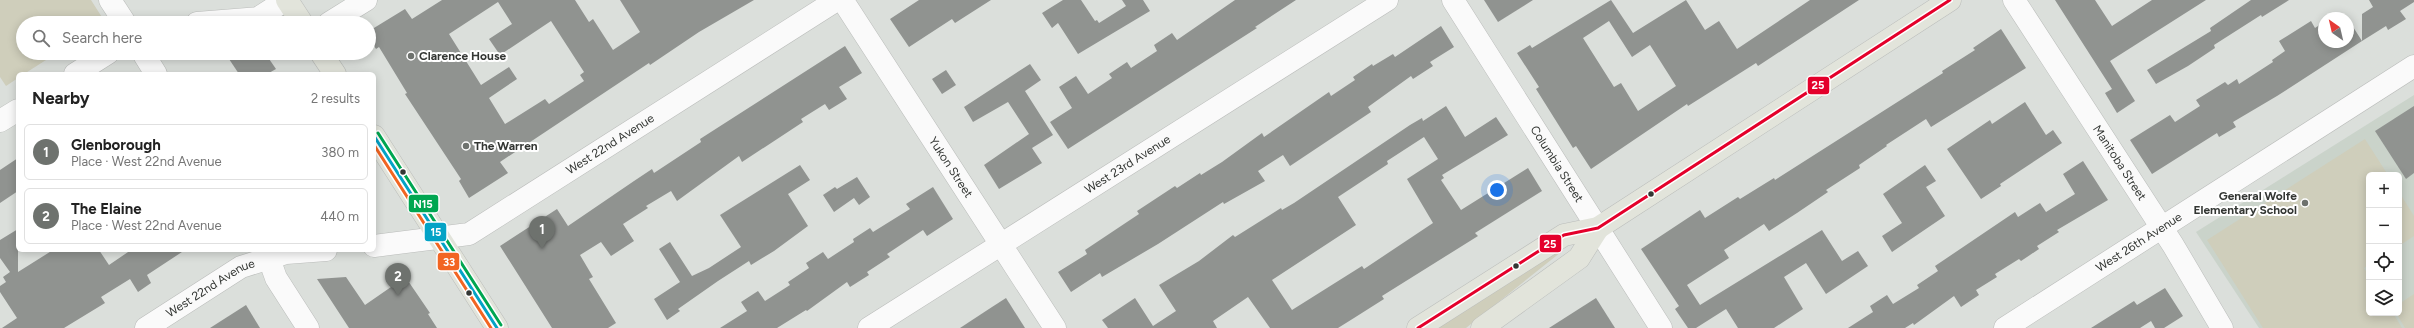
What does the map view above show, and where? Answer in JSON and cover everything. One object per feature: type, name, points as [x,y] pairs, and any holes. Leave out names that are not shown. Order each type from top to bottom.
[{"type":"main road","points":[[287,0],[297,16]]},
{"type":"main road","points":[[1418,328],[1564,235],[1598,228],[1950,0]]},
{"type":"main road","points":[[326,60],[334,72]]},
{"type":"main road","points":[[376,139],[496,328]]},
{"type":"main road","points":[[1482,328],[1580,258],[1598,228]]},
{"type":"street","points":[[110,0],[120,16]]},
{"type":"street","points":[[261,16],[287,0]]},
{"type":"street","points":[[340,16],[366,0]]},
{"type":"street","name":"West 23rd Avenue","points":[[869,328],[1387,0]]},
{"type":"street","name":"Columbia Street","points":[[1453,0],[1661,328]]},
{"type":"street","name":"Manitoba Street","points":[[2014,0],[2162,229],[2222,328]]},
{"type":"street","name":"Yukon Street","points":[[841,2],[1055,328]]},
{"type":"street","name":"West 22nd Avenue","points":[[376,246],[469,234],[841,2]]},
{"type":"street","points":[[78,72],[97,60]]},
{"type":"street","points":[[147,60],[155,72]]},
{"type":"street","name":"West 26th Avenue","points":[[2005,328],[2162,229],[2414,66]]},
{"type":"street","points":[[0,121],[16,111]]},
{"type":"street","name":"West 22nd Avenue","points":[[146,328],[241,267],[268,254],[306,252]]},
{"type":"street","points":[[268,254],[276,278],[308,328]]},
{"type":"shaded area","name":"General Wolfe Elementary School","points":[[2414,95],[2414,328],[2259,328],[2196,232]]},
{"type":"green space","points":[[0,0],[91,0],[101,16],[16,16],[16,60],[46,60],[27,72],[16,72],[16,79],[6,86],[0,77]]},
{"type":"green space","name":"General Wolfe Elementary School","points":[[2365,139],[2386,172],[2366,172],[2366,267],[2364,268],[2366,271],[2366,316],[2395,316],[2402,328],[2263,328],[2207,240]]},
{"type":"green space","points":[[2402,197],[2414,216],[2414,236],[2402,244]]},
{"type":"green space","points":[[1564,247],[1561,252],[1466,328],[1436,328]]},
{"type":"green space","points":[[2414,294],[2414,328],[2405,328],[2398,316],[2402,316],[2402,302]]},
{"type":"building","points":[[442,0],[575,0],[589,22],[593,19],[613,50],[640,32],[620,0],[754,0],[699,32],[650,65],[649,63],[500,162],[508,173],[469,198],[459,181],[461,179],[405,94],[407,93],[379,47],[376,49],[376,27],[405,9],[412,19]],"holes":[[[498,2],[512,24],[489,39],[500,55],[551,21],[584,72],[580,75],[584,81],[549,104],[545,99],[505,124],[489,98],[517,79],[509,67],[481,85],[449,34]]]},
{"type":"building","points":[[919,0],[991,0],[955,23],[952,19],[909,47],[890,19]]},
{"type":"building","points":[[1063,0],[1081,0],[1095,21],[1097,20],[1099,23],[1126,6],[1122,0],[1143,0],[1150,11],[1078,54],[1058,23],[1052,28],[1042,13]]},
{"type":"building","points":[[1235,0],[1296,0],[1255,27],[1257,28],[1068,149],[1050,122],[1072,108],[1059,87],[1076,76],[1088,94],[1112,78],[1109,74],[1127,62],[1131,68],[1157,51],[1154,45],[1172,33],[1177,40]]},
{"type":"building","points":[[1484,0],[1533,0],[1498,22]]},
{"type":"building","points":[[1611,0],[1633,33],[1686,0],[1705,30],[1719,21],[1737,49],[1810,0],[1859,0],[1758,66],[1756,63],[1688,106],[1687,104],[1591,169],[1576,146],[1573,148],[1536,89],[1539,87],[1517,53],[1530,45],[1532,48]],"holes":[[[1609,21],[1632,57],[1650,45],[1676,86],[1638,111],[1621,83],[1614,87],[1583,38]]]},
{"type":"building","points":[[2055,0],[2095,0],[2112,26],[2152,0],[2206,0],[2110,61],[2135,101],[2117,113],[2105,93],[2112,89]]},
{"type":"building","points":[[2251,0],[2289,0],[2262,17],[2261,15],[2214,45],[2215,48],[2188,66],[2156,84],[2147,70],[2211,31],[2210,28]]},
{"type":"building","points":[[2369,0],[2414,0],[2414,2],[2400,11],[2406,19],[2388,30],[2386,26],[2362,41],[2362,14],[2373,7]]},
{"type":"building","points":[[2311,21],[2315,28],[2318,26],[2318,48],[2351,48],[2277,96],[2233,122],[2236,127],[2219,137],[2217,133],[2152,174],[2130,140],[2170,115],[2175,122],[2200,106],[2196,100],[2225,82],[2228,85],[2237,79],[2239,84],[2273,62],[2272,60],[2285,51],[2279,41]]},
{"type":"building","points":[[1441,26],[1454,47],[1430,62],[1433,66],[1413,79],[1411,76],[1368,107],[1371,112],[1290,166],[1283,155],[1258,171],[1265,181],[1224,204],[1223,202],[1158,244],[1102,277],[1100,273],[1071,292],[1058,272],[1087,254],[1085,250],[1139,214],[1137,211],[1175,186],[1177,188],[1200,173],[1201,175],[1222,162],[1262,133],[1264,137],[1329,92],[1331,96],[1355,80],[1353,77],[1372,64],[1373,66],[1393,54],[1395,57]]},
{"type":"building","points":[[2354,28],[2362,41],[2354,46]]},
{"type":"building","points":[[2001,29],[2026,68],[1931,127],[1926,119],[1886,145],[1887,146],[1859,165],[1860,168],[1826,190],[1828,192],[1797,213],[1769,231],[1764,224],[1724,250],[1729,258],[1687,285],[1700,305],[1822,230],[1842,261],[1858,251],[1868,266],[1826,294],[1806,263],[1784,277],[1803,309],[1774,328],[1738,328],[1726,309],[1696,328],[1688,328],[1675,309],[1679,306],[1641,249],[1700,210],[1705,218],[1738,197],[1740,199],[1774,178],[1775,180],[1943,73],[1942,71],[1975,50],[1973,48]]},
{"type":"building","points":[[845,46],[862,73],[839,87],[847,99],[829,110],[825,104],[801,119],[803,122],[742,162],[739,156],[677,201],[671,191],[646,206],[648,208],[623,224],[634,241],[611,256],[601,242],[580,255],[593,277],[589,279],[616,323],[608,328],[552,328],[500,246],[557,209],[568,226],[652,169],[654,173],[701,142],[700,139]]},
{"type":"building","points":[[230,60],[270,60],[276,69],[271,72],[238,72]]},
{"type":"building","points":[[1030,64],[1041,80],[1025,91],[1053,135],[1032,148],[1042,163],[999,189],[984,165],[1029,134],[1008,102],[973,122],[964,107]]},
{"type":"building","points":[[946,70],[956,85],[942,94],[932,79]]},
{"type":"building","points":[[2025,102],[2046,135],[2053,130],[2062,143],[2000,184],[2001,186],[1981,199],[1947,149],[1990,120],[1992,124]]},
{"type":"building","points":[[1446,106],[1465,137],[1496,117],[1508,135],[1442,175],[1444,178],[1441,180],[1461,210],[1528,168],[1542,191],[1475,233],[1478,236],[1382,296],[1384,299],[1338,328],[1270,328],[1248,297],[1213,321],[1217,328],[1108,328],[1102,320],[1135,298],[1153,326],[1176,311],[1159,285],[1199,261],[1233,235],[1235,237],[1281,208],[1282,210],[1294,203],[1410,125],[1422,118],[1423,121]],"holes":[[[1424,137],[1438,159],[1407,179],[1433,223],[1364,269],[1362,266],[1292,310],[1272,280],[1356,225],[1338,197],[1388,164],[1387,161]]]},
{"type":"building","points":[[2414,106],[2414,173],[2406,179],[2375,131]]},
{"type":"building","points":[[16,159],[16,192],[0,203],[0,170]]},
{"type":"building","points":[[2083,161],[2108,200],[2057,230],[2059,232],[2037,246],[2039,249],[2021,261],[2019,259],[1995,274],[1997,277],[1976,290],[1979,295],[1961,307],[1954,296],[1914,325],[1913,323],[1905,328],[1848,328],[1873,312],[1870,306],[1887,295],[1893,304],[1919,288],[1917,285],[1938,271],[1935,266],[2015,212],[2018,217],[2040,203],[2046,212],[2075,194],[2063,174]]},
{"type":"building","points":[[800,165],[810,180],[788,194],[808,226],[774,251],[751,265],[749,261],[718,281],[678,309],[680,311],[667,320],[654,299],[680,282],[659,249],[670,242],[692,276],[709,268],[741,247],[720,215]]},
{"type":"building","points":[[1925,165],[1936,181],[1926,187],[1945,216],[1892,252],[1882,236],[1902,223],[1883,194]]},
{"type":"building","points":[[857,177],[870,197],[859,205],[854,198],[834,212],[823,195],[835,187],[837,189]]},
{"type":"building","points":[[933,187],[953,219],[927,236],[923,230],[887,254],[890,257],[867,272],[869,275],[850,287],[847,282],[807,311],[806,310],[777,328],[720,328],[747,311],[741,302],[758,291],[765,301],[790,285],[788,282],[809,268],[806,263],[823,252],[828,259],[854,242],[853,239],[870,228],[873,232],[910,209],[906,204]]},
{"type":"building","points":[[16,230],[18,272],[50,252],[100,252],[109,265],[128,252],[182,252],[147,275],[151,283],[138,292],[130,279],[101,297],[105,303],[64,328],[2,328],[17,318],[0,292],[0,286],[6,282],[3,277],[10,272],[0,258],[0,240]]},
{"type":"building","points":[[402,272],[430,313],[428,314],[437,328],[349,328],[317,279],[346,277],[365,305],[391,287],[386,281]]},
{"type":"building","points":[[2165,288],[2183,316],[2164,328],[2155,328],[2151,321],[2140,328],[2091,328],[2134,301],[2137,305]]},
{"type":"building","points":[[1006,298],[1025,328],[960,328],[992,307]]},
{"type":"building","points":[[1596,298],[1615,328],[1549,328]]},
{"type":"building","points":[[246,305],[260,328],[210,328]]},
{"type":"transit line","name":"25","points":[[1418,328],[1564,235],[1598,228],[1950,0]]},
{"type":"transit line","name":"N15","points":[[378,133],[501,325]]},
{"type":"transit line","name":"15","points":[[376,139],[497,328]]},
{"type":"transit line","name":"33","points":[[376,148],[491,328]]},
{"type":"place","name":"Clarence House","points":[[411,56]]},
{"type":"place","name":"The Warren","points":[[466,146]]},
{"type":"place","name":"General Wolfe Elementary School","points":[[2305,203]]},
{"type":"place","name":"Glenborough","points":[[542,249]]},
{"type":"place","name":"The Elaine","points":[[398,296]]}]
